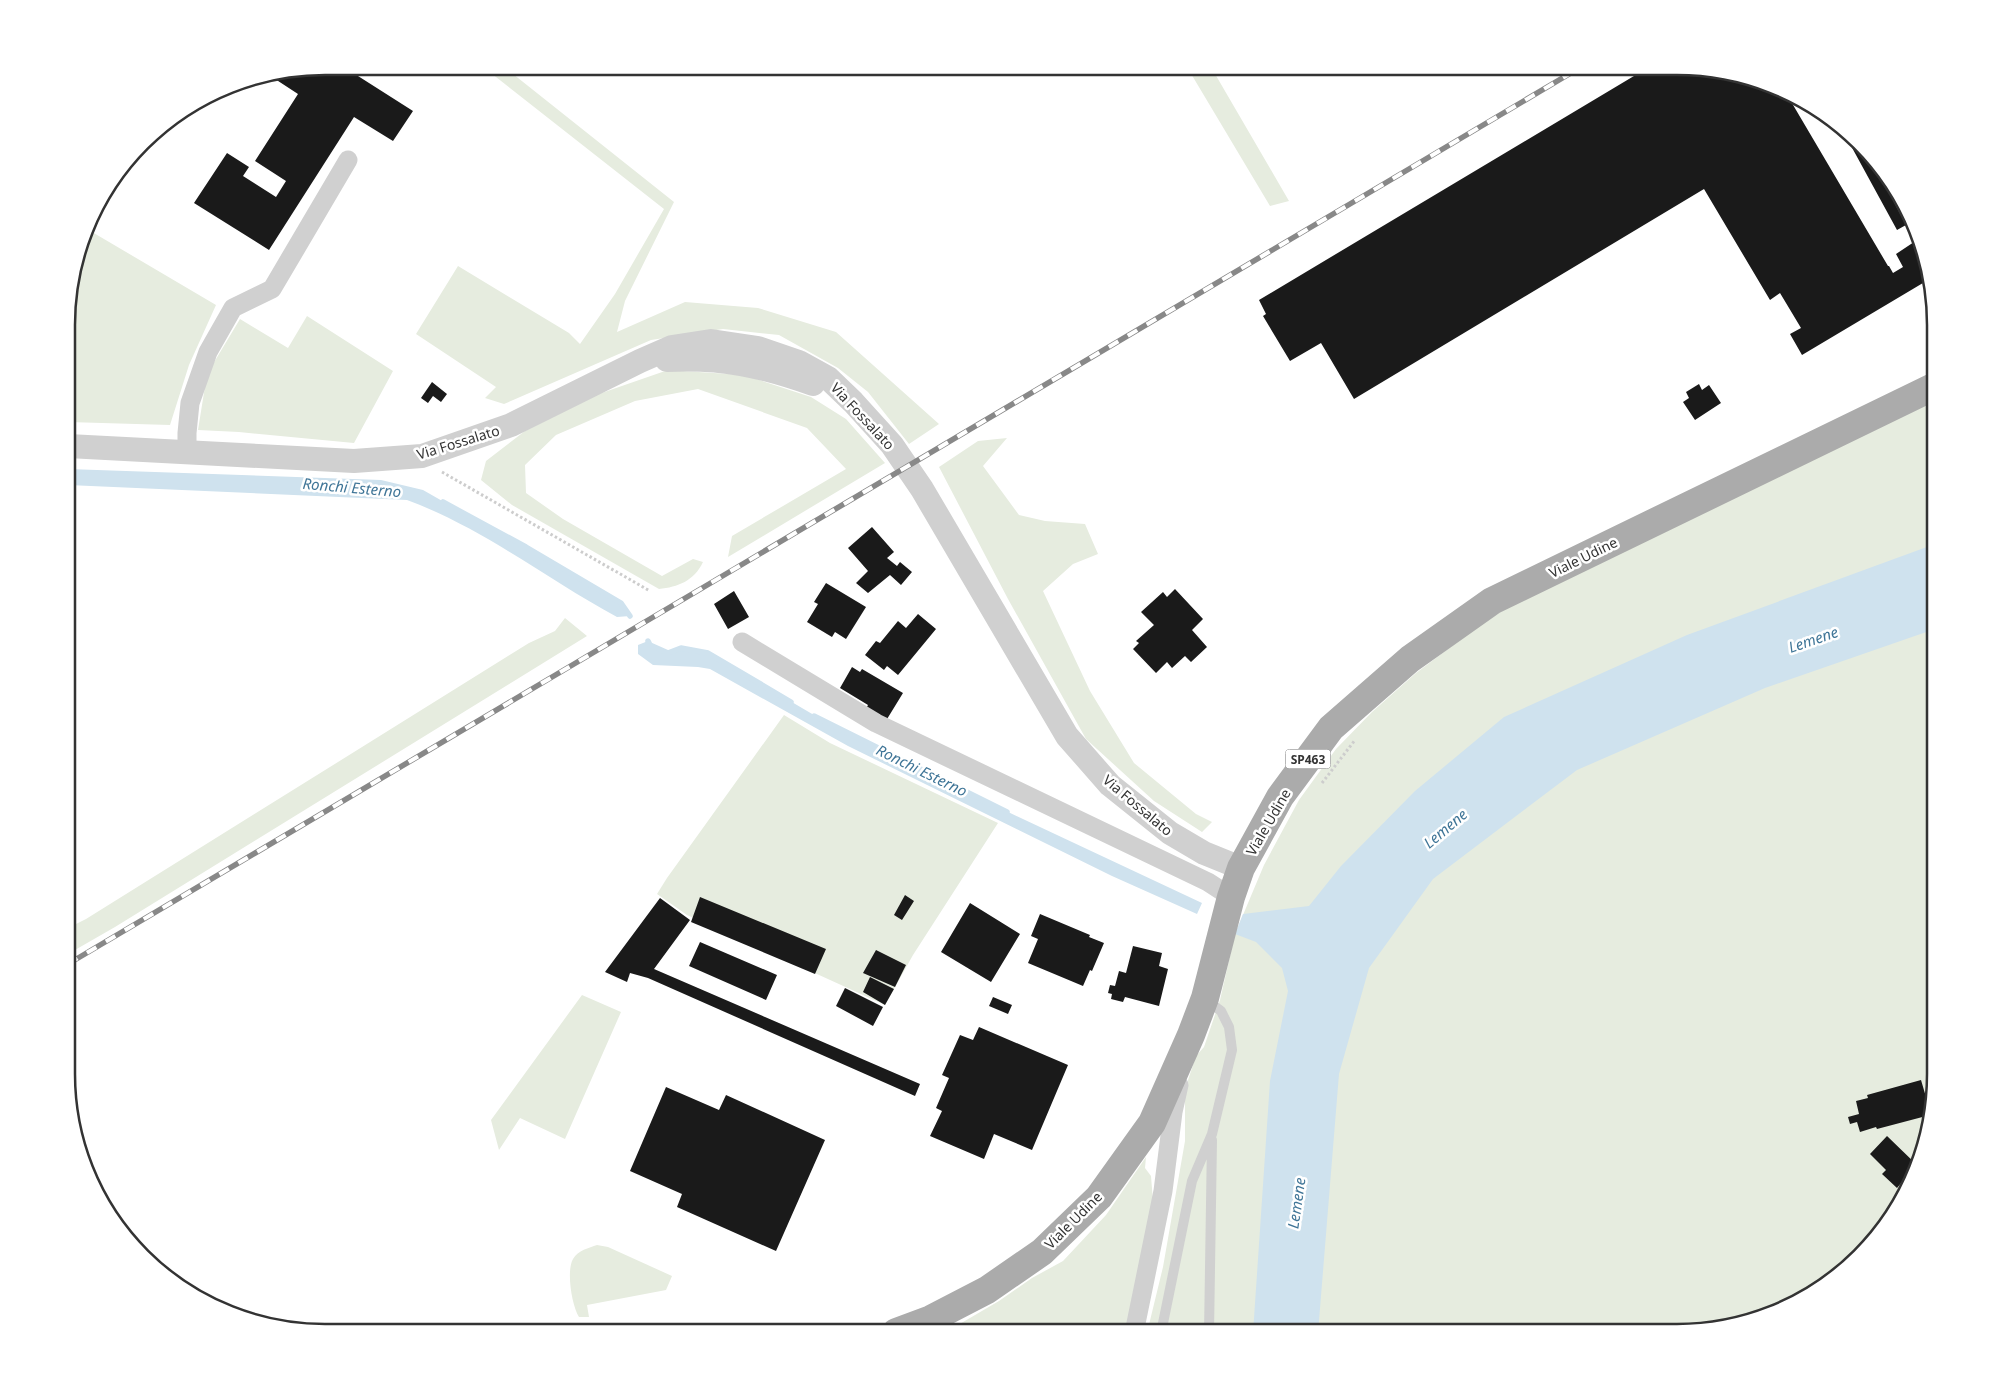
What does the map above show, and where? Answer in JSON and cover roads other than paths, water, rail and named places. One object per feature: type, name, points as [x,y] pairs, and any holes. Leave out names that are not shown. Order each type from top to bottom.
[{"type":"main road","name":"Viale Udine","points":[[916,1324],[987,1290],[1042,1252],[1099,1196],[1152,1123],[1191,1035],[1204,998],[1231,897],[1241,868],[1280,797],[1331,728],[1410,659],[1492,601],[1927,390]]},
{"type":"street","points":[[188,452],[187,433],[190,403],[208,352],[233,308],[272,289],[348,160]]},
{"type":"street","name":"Via Fossalato","points":[[75,446],[354,461],[422,456],[511,425],[672,347],[710,341],[758,348],[799,362],[828,378],[853,402],[892,445],[922,489],[1067,736],[1110,785],[1170,833],[1204,853],[1241,868]]},
{"type":"street","points":[[742,642],[876,723],[1208,882],[1231,897]]},
{"type":"street","points":[[1136,1324],[1163,1191],[1173,1112],[1191,1035]]},
{"type":"lane","points":[[1163,1324],[1192,1181],[1212,1134],[1232,1050],[1229,1027],[1221,1011],[1204,998]]},
{"type":"lane","points":[[1209,1324],[1212,1269],[1212,1134]]},
{"type":"water","points":[[75,469],[381,480],[423,490],[621,603],[630,616],[617,617],[488,539],[407,500],[75,485]]},
{"type":"water","name":"Lemene","points":[[1927,547],[1927,632],[1765,688],[1577,770],[1433,879],[1369,968],[1339,1074],[1319,1324],[1254,1324],[1270,1081],[1288,991],[1282,968],[1256,942],[1235,934],[1243,914],[1309,906],[1341,866],[1415,791],[1504,717],[1687,635]]},
{"type":"water","points":[[648,641],[651,645],[668,653],[681,648],[708,653],[819,718],[1006,811],[1202,903],[1197,914],[1112,876],[848,746],[710,669],[653,665],[638,654],[638,645]]},
{"type":"waterway","name":"Ronchi Esterno","points":[[443,502],[526,547],[621,603],[630,616]]},
{"type":"waterway","name":"Ronchi Esterno","points":[[648,641],[650,645],[668,653],[681,648],[708,653],[791,702]]},
{"type":"waterway","name":"Ronchi Esterno","points":[[814,716],[1007,812]]},
{"type":"railway","points":[[75,960],[1568,75]]}]
